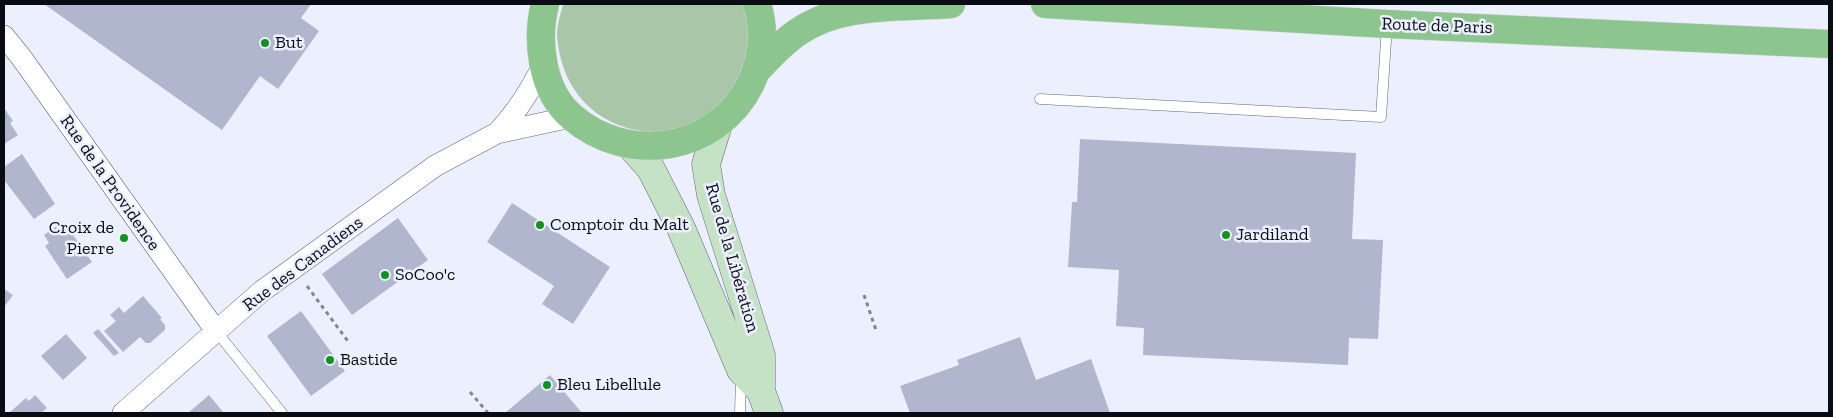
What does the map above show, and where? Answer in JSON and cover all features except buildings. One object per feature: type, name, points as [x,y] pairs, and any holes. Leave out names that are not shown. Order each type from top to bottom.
[{"type":"main road","points":[[545,4],[541,21],[540,48],[554,94],[571,117],[602,136],[630,145],[661,147],[690,140],[718,125],[743,98],[758,69],[762,39],[757,4]]},
{"type":"main road","points":[[758,69],[798,32],[828,17],[857,10],[951,4]]},
{"type":"main road","name":"Route de Paris","points":[[1045,4],[1387,24],[1829,44]]},
{"type":"main road","name":"Rue de la Libération","points":[[718,125],[706,164],[716,214],[761,356],[765,402]]},
{"type":"main road","name":"Rue de la Libération","points":[[630,145],[651,169],[681,228],[741,370],[765,402]]},
{"type":"street","name":"Rue de la Providence","points":[[4,36],[21,57],[216,331]]},
{"type":"street","name":"Rue des Canadiens","points":[[496,133],[514,114],[533,86],[544,64]]},
{"type":"street","name":"Rue des Canadiens","points":[[122,413],[262,291],[435,166],[496,133],[571,117]]},
{"type":"lane","points":[[1040,99],[1381,117],[1387,24]]},
{"type":"lane","points":[[216,331],[282,413]]},
{"type":"lane","points":[[740,413],[741,370]]},
{"type":"path","points":[[294,268],[350,344]]},
{"type":"path","points":[[864,295],[876,330]]},
{"type":"path","points":[[470,392],[488,413]]},
{"type":"green space","points":[[563,4],[744,4],[750,36],[748,56],[736,85],[714,110],[701,119],[687,127],[672,131],[635,130],[616,124],[600,115],[586,104],[574,89],[560,54],[557,34]]},
{"type":"place","name":"But","points":[[265,43]]},
{"type":"place","name":"Comptoir du Malt","points":[[540,225]]},
{"type":"place","name":"Jardiland","points":[[1226,235]]},
{"type":"place","name":"Croix de Pierre","points":[[124,238]]},
{"type":"place","name":"SoCoo'c","points":[[385,275]]},
{"type":"place","name":"Bastide","points":[[330,360]]},
{"type":"place","name":"Bleu Libellule","points":[[547,385]]}]
